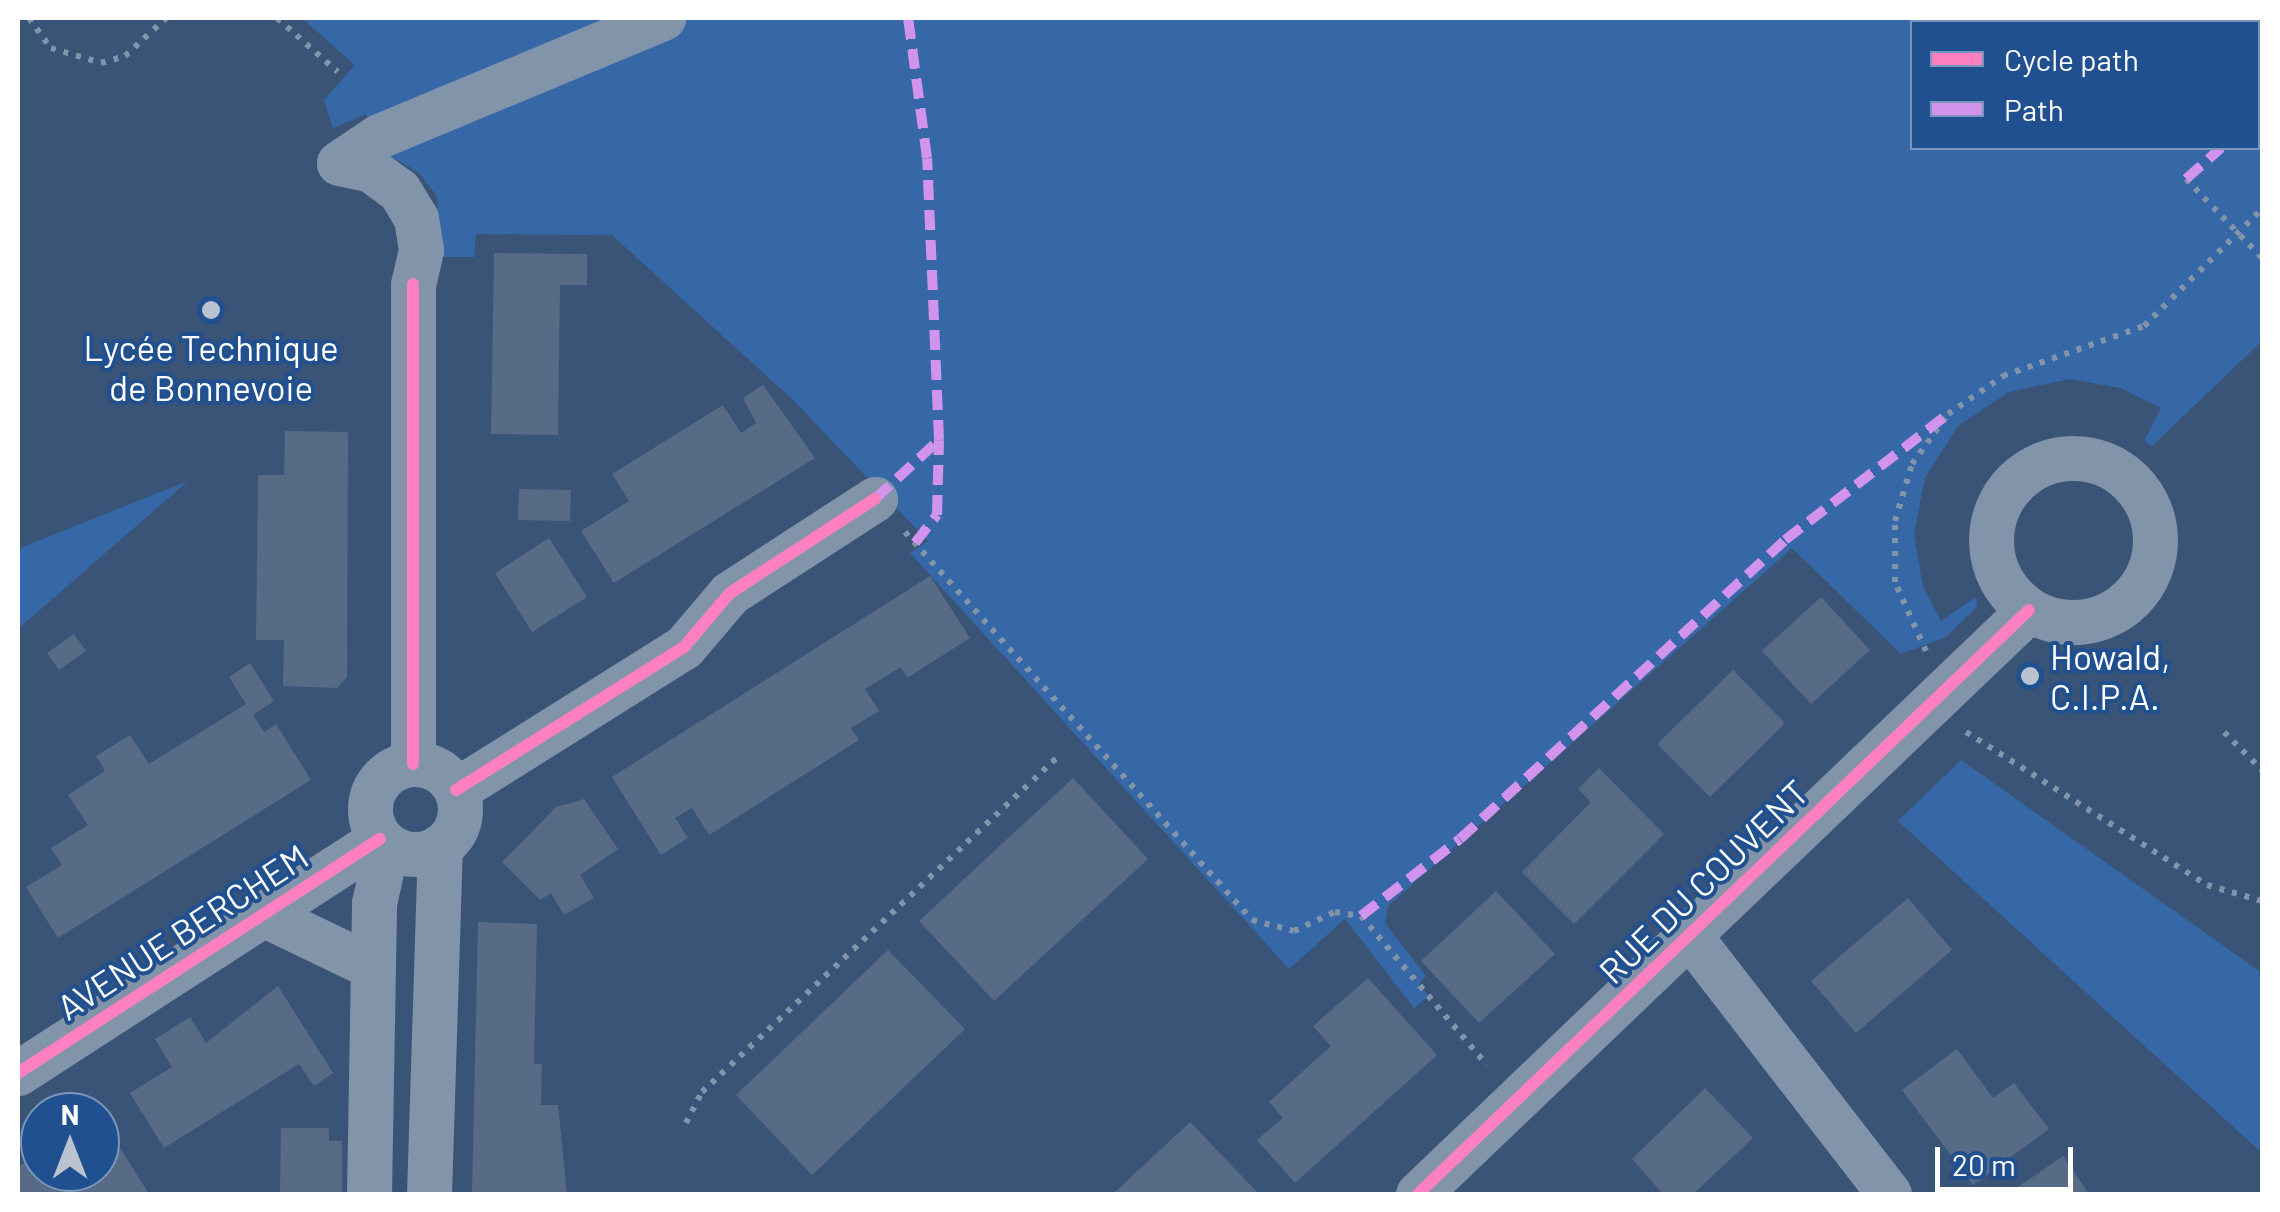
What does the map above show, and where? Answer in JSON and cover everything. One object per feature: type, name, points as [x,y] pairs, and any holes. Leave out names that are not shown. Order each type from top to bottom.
[{"type":"street","points":[[413,764],[413,284],[421,250],[407,204],[371,170],[339,163],[379,136],[662,18]]},
{"type":"street","points":[[456,790],[684,647],[730,593],[875,499]]},
{"type":"street","name":"RUE DU COUVENT","points":[[1418,1194],[2029,610]]},
{"type":"street","points":[[368,1194],[374,904],[384,842],[370,798],[386,774],[413,764],[438,770],[456,790],[456,828],[440,846],[413,855],[384,842]]},
{"type":"street","name":"AVENUE BERCHEM","points":[[18,1073],[263,914],[384,842]]},
{"type":"street","points":[[429,1194],[440,846]]},
{"type":"street","points":[[263,914],[373,967]]},
{"type":"street","points":[[1689,935],[1889,1194]]},
{"type":"path","points":[[29,18],[52,48],[101,63],[124,56],[166,18]]},
{"type":"path","points":[[277,18],[338,72]]},
{"type":"path","points":[[2186,179],[2262,258]]},
{"type":"path","points":[[2262,209],[2144,326],[2003,376],[1948,414],[1912,464],[1895,522],[1895,582],[1940,695],[2207,885],[2262,901]]},
{"type":"path","points":[[875,499],[1252,920],[1294,931],[1335,912],[1361,916],[1516,1100]]},
{"type":"path","points":[[2224,732],[2262,770]]},
{"type":"path","points":[[686,1123],[702,1092],[1057,757]]},
{"type":"shaded area","points":[[302,18],[2262,18],[2262,341],[2152,446],[2144,441],[2161,408],[2120,388],[2070,379],[2009,392],[1958,426],[1925,478],[1914,534],[1923,587],[1941,621],[1976,597],[1977,607],[1946,637],[1901,654],[1792,548],[1388,906],[1385,923],[1426,976],[1419,984],[1429,996],[1414,1008],[1345,919],[1289,969],[910,553],[928,541],[793,400],[612,235],[476,234],[474,257],[442,257],[437,196],[418,172],[390,156],[366,114],[333,128],[324,100],[355,65]]},
{"type":"shaded area","points":[[188,481],[18,629],[18,549]]},
{"type":"shaded area","points":[[1961,760],[2262,973],[2262,1153],[1898,821]]},
{"type":"building","points":[[494,253],[587,254],[587,285],[560,285],[558,435],[491,434]]},
{"type":"building","points":[[763,385],[815,458],[614,583],[581,531],[629,501],[612,474],[723,405],[741,433],[756,423],[743,398]]},
{"type":"building","points":[[285,431],[348,432],[347,677],[337,688],[283,686],[284,640],[256,640],[258,475],[284,475]]},
{"type":"building","points":[[519,489],[571,490],[570,521],[518,520]]},
{"type":"building","points":[[549,538],[587,597],[532,632],[495,573]]},
{"type":"building","points":[[930,576],[970,638],[907,678],[901,667],[865,689],[879,711],[851,728],[859,740],[709,835],[692,808],[675,818],[688,838],[661,855],[612,777]]},
{"type":"building","points":[[1821,597],[1870,650],[1811,704],[1762,651]]},
{"type":"building","points":[[74,634],[86,651],[59,670],[47,653]]},
{"type":"building","points":[[250,663],[274,701],[253,715],[264,732],[276,724],[311,780],[58,938],[26,887],[62,865],[51,848],[88,825],[68,795],[105,771],[96,756],[130,735],[149,764],[246,704],[229,677]]},
{"type":"building","points":[[1733,670],[1785,723],[1710,797],[1657,744]]},
{"type":"building","points":[[1599,768],[1664,834],[1574,924],[1522,872],[1591,802],[1578,789]]},
{"type":"building","points":[[1073,778],[1148,859],[994,1001],[919,921]]},
{"type":"building","points":[[584,799],[618,849],[580,875],[594,898],[564,915],[551,893],[540,900],[502,862],[556,807]]},
{"type":"building","points":[[1496,891],[1555,954],[1479,1023],[1421,961]]},
{"type":"building","points":[[1908,898],[1952,950],[1856,1033],[1811,981]]},
{"type":"building","points":[[478,922],[537,924],[534,1064],[542,1064],[541,1105],[558,1105],[567,1194],[472,1194]]},
{"type":"building","points":[[888,950],[965,1029],[812,1175],[736,1095]]},
{"type":"building","points":[[1368,978],[1437,1055],[1295,1183],[1257,1140],[1283,1118],[1269,1102],[1331,1046],[1313,1026]]},
{"type":"building","points":[[278,986],[333,1073],[314,1086],[299,1064],[164,1148],[130,1093],[172,1067],[155,1039],[190,1017],[206,1043]]},
{"type":"building","points":[[1957,1049],[1993,1098],[2014,1083],[2049,1129],[1973,1185],[1902,1090]]},
{"type":"building","points":[[1705,1088],[1753,1138],[1693,1194],[1663,1194],[1632,1159]]},
{"type":"building","points":[[1190,1122],[1259,1194],[1113,1194]]},
{"type":"building","points":[[281,1128],[329,1128],[329,1141],[342,1141],[342,1194],[280,1194]]},
{"type":"building","points":[[120,1148],[149,1194],[18,1194],[18,1167],[20,1192],[120,1192]]},
{"type":"building","points":[[2063,1156],[2089,1194],[2008,1194]]},
{"type":"marked path","points":[[875,499],[939,440],[927,158],[908,18]]},
{"type":"marked path","points":[[2186,179],[2219,150]]},
{"type":"marked path","points":[[1361,916],[1460,839],[1785,540],[1948,414]]},
{"type":"marked path","points":[[915,543],[937,515],[939,440]]},
{"type":"cycle path","points":[[413,284],[413,764]]},
{"type":"cycle path","points":[[456,790],[684,647],[730,593],[875,499]]},
{"type":"cycle path","points":[[1418,1194],[2029,610]]},
{"type":"cycle path","points":[[18,1073],[380,839]]},
{"type":"place","name":"Lycée Technique de Bonnevoie","points":[[211,310]]},
{"type":"place","name":"Howald, C.I.P.A.","points":[[2030,676]]}]
